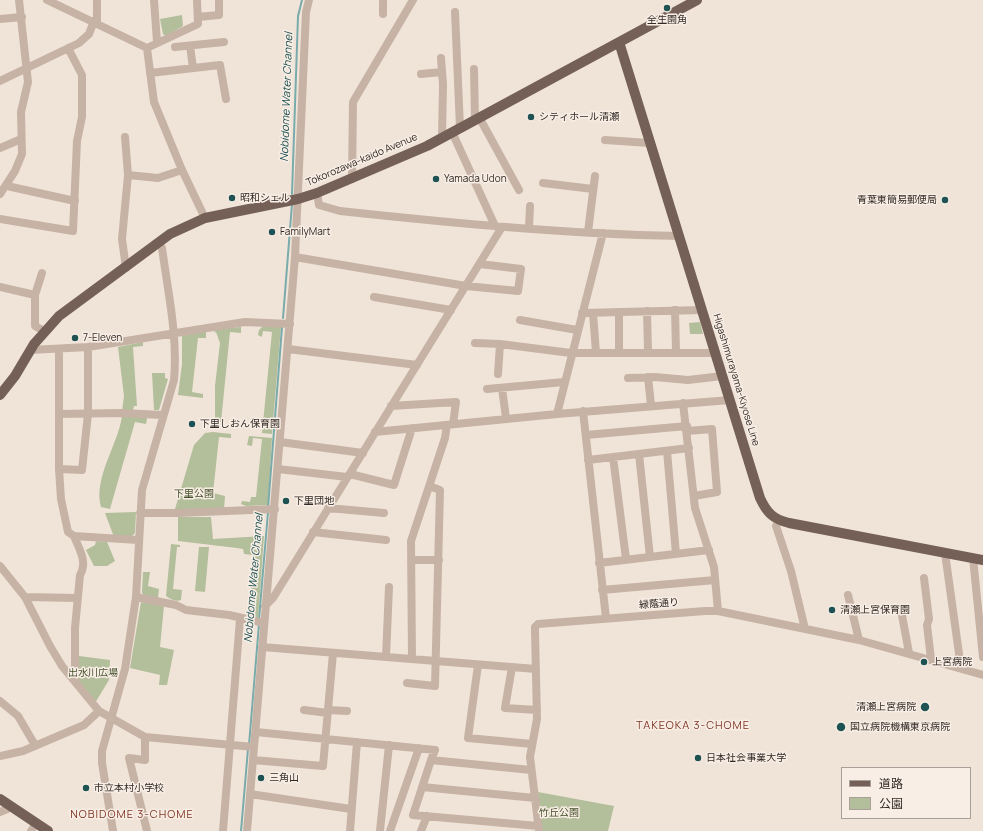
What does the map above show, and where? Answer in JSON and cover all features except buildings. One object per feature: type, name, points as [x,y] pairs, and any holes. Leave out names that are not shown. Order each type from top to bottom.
[{"type":"main road","name":"Tokorozawa-kaido Avenue","points":[[0,395],[15,376],[30,350],[44,331],[59,316],[126,268],[158,242],[185,226],[205,218],[298,199],[352,179],[442,138],[697,0]]},
{"type":"main road","name":"Higashimurayama-Kiyose Line","points":[[619,42],[760,498],[770,515],[779,520]]},
{"type":"main road","points":[[779,520],[978,559]]},
{"type":"main road","points":[[0,799],[12,807],[34,827],[48,831]]},
{"type":"street","points":[[0,194],[15,171],[22,154],[21,112],[28,82],[28,68],[19,0]]},
{"type":"street","points":[[47,0],[96,22],[147,48]]},
{"type":"street","points":[[0,81],[79,43],[89,34],[96,22],[98,0]]},
{"type":"street","points":[[154,0],[157,42]]},
{"type":"street","points":[[147,48],[198,24],[197,0]]},
{"type":"street","points":[[198,17],[219,15],[219,0]]},
{"type":"street","points":[[247,831],[253,760],[251,746],[256,732],[262,648],[261,623],[265,606],[270,509],[278,469],[295,257],[306,12],[309,0]]},
{"type":"street","points":[[382,0],[383,14]]},
{"type":"street","points":[[352,179],[353,102],[412,0]]},
{"type":"street","points":[[455,12],[456,130],[499,227]]},
{"type":"street","points":[[0,19],[22,17]]},
{"type":"street","points":[[175,47],[224,42]]},
{"type":"street","points":[[190,46],[193,68]]},
{"type":"street","points":[[0,219],[73,231],[77,141],[82,117],[82,75],[68,48]]},
{"type":"street","points":[[147,48],[154,102],[182,170],[205,218]]},
{"type":"street","points":[[441,58],[442,138]]},
{"type":"street","points":[[150,73],[220,65],[226,99]]},
{"type":"street","points":[[474,69],[477,119],[519,190]]},
{"type":"street","points":[[421,74],[442,72]]},
{"type":"street","points":[[125,137],[128,175],[122,239],[126,268]]},
{"type":"street","points":[[0,148],[21,139]]},
{"type":"street","points":[[606,140],[649,143]]},
{"type":"street","points":[[128,175],[158,178],[182,170]]},
{"type":"street","points":[[588,232],[595,176]]},
{"type":"street","points":[[543,183],[593,189]]},
{"type":"street","points":[[6,186],[75,201]]},
{"type":"street","points":[[317,193],[319,205],[340,211],[499,227],[679,236]]},
{"type":"street","points":[[529,228],[530,206]]},
{"type":"street","points":[[265,606],[273,598],[480,264],[499,227]]},
{"type":"street","points":[[556,414],[603,233]]},
{"type":"street","points":[[113,831],[102,763],[102,751],[125,669],[136,597],[142,490],[174,380],[175,352],[173,333],[162,248],[158,242]]},
{"type":"street","points":[[295,257],[466,286],[518,291],[521,269],[480,264]]},
{"type":"street","points":[[42,273],[35,295],[35,326],[44,331]]},
{"type":"street","points":[[0,287],[35,295]]},
{"type":"street","points":[[374,297],[451,310]]},
{"type":"street","points":[[675,310],[676,352]]},
{"type":"street","points":[[582,313],[702,310]]},
{"type":"street","points":[[647,311],[648,352]]},
{"type":"street","points":[[619,312],[619,353]]},
{"type":"street","points":[[593,313],[596,353]]},
{"type":"street","points":[[520,320],[577,330]]},
{"type":"street","points":[[30,350],[59,350],[88,347],[245,322],[290,324]]},
{"type":"street","points":[[475,343],[500,344],[571,353],[715,353]]},
{"type":"street","points":[[498,374],[500,344]]},
{"type":"street","points":[[59,469],[82,470],[88,414],[88,347]]},
{"type":"street","points":[[59,350],[59,469],[61,499],[68,532],[74,536],[138,540]]},
{"type":"street","points":[[288,350],[417,365]]},
{"type":"street","points":[[628,378],[648,377],[688,380],[722,376]]},
{"type":"street","points":[[648,377],[652,405]]},
{"type":"street","points":[[487,389],[564,382]]},
{"type":"street","points":[[502,388],[506,418]]},
{"type":"street","points":[[375,432],[583,411],[730,400]]},
{"type":"street","points":[[392,406],[456,402],[450,425],[411,541],[412,659]]},
{"type":"street","points":[[683,403],[695,508],[714,567],[718,612]]},
{"type":"street","points":[[583,411],[606,618]]},
{"type":"street","points":[[59,414],[163,415]]},
{"type":"street","points":[[278,469],[348,475],[394,485],[412,428]]},
{"type":"street","points":[[586,436],[687,428],[712,429],[718,492],[694,496]]},
{"type":"street","points":[[280,442],[362,453]]},
{"type":"street","points":[[588,460],[689,448]]},
{"type":"street","points":[[667,451],[676,554]]},
{"type":"street","points":[[639,454],[650,557]]},
{"type":"street","points":[[613,457],[626,560]]},
{"type":"street","points":[[407,683],[435,686],[440,490],[429,486]]},
{"type":"street","points":[[328,508],[384,513]]},
{"type":"street","points":[[140,513],[270,509]]},
{"type":"street","points":[[779,520],[776,526],[791,571],[805,629]]},
{"type":"street","points":[[313,532],[386,540]]},
{"type":"street","points":[[74,536],[84,561],[84,568],[80,575],[75,628],[75,680]]},
{"type":"street","points":[[599,563],[709,550]]},
{"type":"street","points":[[946,553],[961,668]]},
{"type":"street","points":[[978,559],[983,657]]},
{"type":"street","points":[[411,560],[439,560]]},
{"type":"street","points":[[0,566],[25,597],[62,666],[99,711],[145,737],[251,746]]},
{"type":"street","points":[[924,578],[929,619],[927,625],[931,660]]},
{"type":"street","points":[[602,590],[715,580]]},
{"type":"street","points":[[386,657],[389,587]]},
{"type":"street","points":[[848,595],[860,640]]},
{"type":"street","points":[[25,597],[78,598]]},
{"type":"street","points":[[136,597],[176,605],[186,610],[261,623]]},
{"type":"street","points":[[901,610],[909,653]]},
{"type":"street","name":"緑蔭通り","points":[[538,828],[530,757],[537,710],[535,632],[538,624],[704,611],[718,612],[860,640],[983,675]]},
{"type":"street","points":[[223,831],[240,619]]},
{"type":"street","points":[[262,648],[536,669]]},
{"type":"street","points":[[253,760],[323,766],[333,653]]},
{"type":"street","points":[[478,665],[468,738],[532,744]]},
{"type":"street","points":[[512,667],[505,708],[537,710]]},
{"type":"street","points":[[0,701],[18,716],[35,745]]},
{"type":"street","points":[[304,710],[347,711]]},
{"type":"street","points":[[0,756],[23,751],[84,725],[99,711]]},
{"type":"street","points":[[256,732],[434,750],[432,760],[413,814],[538,828]]},
{"type":"street","points":[[145,737],[145,760],[129,758],[147,831]]},
{"type":"street","points":[[350,831],[357,742]]},
{"type":"street","points":[[380,831],[389,745]]},
{"type":"street","points":[[390,831],[419,748]]},
{"type":"street","points":[[432,760],[531,770]]},
{"type":"street","points":[[422,787],[535,798]]},
{"type":"street","points":[[250,794],[351,809]]},
{"type":"street","points":[[0,812],[12,807]]},
{"type":"street","points":[[421,831],[426,816]]},
{"type":"green space","points":[[182,15],[183,26],[166,36],[163,34],[160,19]]},
{"type":"green space","points":[[700,322],[703,334],[690,334],[689,323]]},
{"type":"green space","points":[[263,326],[281,326],[272,434],[262,433],[272,332],[263,331],[262,337],[258,335],[259,330]]},
{"type":"green space","points":[[241,327],[241,333],[230,332],[221,422],[215,422],[215,386],[220,343],[216,332],[214,333],[216,329]]},
{"type":"green space","points":[[206,331],[206,338],[198,338],[192,392],[203,394],[203,398],[178,395],[182,364],[182,336]]},
{"type":"green space","points":[[143,342],[143,346],[133,347],[137,406],[134,406],[133,410],[122,411],[124,396],[118,347]]},
{"type":"green space","points":[[152,373],[165,373],[165,378],[168,379],[159,410],[154,410]]},
{"type":"green space","points":[[122,416],[147,418],[146,424],[135,422],[110,509],[101,507],[99,496],[100,485],[120,427]]},
{"type":"green space","name":"下里公園","points":[[213,432],[231,434],[231,438],[219,437],[213,493],[225,496],[224,509],[175,509],[194,445],[205,433]]},
{"type":"green space","points":[[249,436],[272,438],[268,505],[246,506],[241,504],[242,501],[250,502],[251,497],[256,497],[262,439],[253,438],[252,446],[247,445]]},
{"type":"green space","points":[[136,512],[135,533],[132,536],[114,537],[105,513]]},
{"type":"green space","points":[[178,517],[211,517],[213,539],[264,536],[258,619],[250,617],[253,555],[244,554],[243,549],[178,541]]},
{"type":"green space","points":[[96,541],[107,542],[115,561],[107,566],[94,566],[86,550],[95,545]]},
{"type":"green space","points":[[171,544],[180,545],[180,547],[177,547],[173,589],[182,590],[181,600],[179,601],[173,600],[166,596]]},
{"type":"green space","points":[[199,547],[209,547],[205,592],[195,591]]},
{"type":"green space","points":[[143,572],[150,572],[148,586],[159,589],[158,598],[144,595],[142,593]]},
{"type":"green space","points":[[141,602],[164,606],[160,647],[174,650],[167,685],[159,685],[160,675],[130,668]]},
{"type":"green space","name":"出水川広場","points":[[79,656],[110,660],[109,680],[95,703],[77,678]]},
{"type":"green space","name":"竹丘公園","points":[[538,792],[614,806],[608,831],[542,831]]},
{"type":"waterway","name":"Nobidome Water Channel","points":[[292,194],[298,16],[302,0]]},
{"type":"waterway","name":"Nobidome Water Channel","points":[[283,318],[292,204]]},
{"type":"waterway","name":"Nobidome Water Channel","points":[[268,508],[282,327]]},
{"type":"waterway","name":"Nobidome Water Channel","points":[[259,619],[268,512]]},
{"type":"waterway","name":"Nobidome Water Channel","points":[[249,745],[259,624]]},
{"type":"waterway","name":"Nobidome Water Channel","points":[[241,831],[248,749]]},
{"type":"place","name":"全生園角","points":[[667,8]]},
{"type":"place","name":"シティホール清瀬","points":[[531,117]]},
{"type":"place","name":"Yamada Udon","points":[[436,179]]},
{"type":"place","name":"昭和シェル","points":[[232,198]]},
{"type":"place","name":"青葉東簡易郵便局","points":[[945,200]]},
{"type":"place","name":"FamilyMart","points":[[272,232]]},
{"type":"place","name":"7-Eleven","points":[[75,338]]},
{"type":"place","name":"下里しおん保育園","points":[[192,424]]},
{"type":"place","name":"下里団地","points":[[286,501]]},
{"type":"place","name":"清瀬上宮保育園","points":[[832,610]]},
{"type":"place","name":"上宮病院","points":[[924,662]]},
{"type":"place","name":"清瀬上宮病院","points":[[925,707]]},
{"type":"place","name":"国立病院機構東京病院","points":[[841,727]]},
{"type":"place","name":"日本社会事業大学","points":[[698,758]]},
{"type":"place","name":"三角山","points":[[261,778]]},
{"type":"place","name":"市立本村小学校","points":[[86,788]]},
{"type":"district","name":"TAKEOKA 3-CHOME","points":[[693,726]]},
{"type":"district","name":"NOBIDOME 3-CHOME","points":[[132,815]]}]
